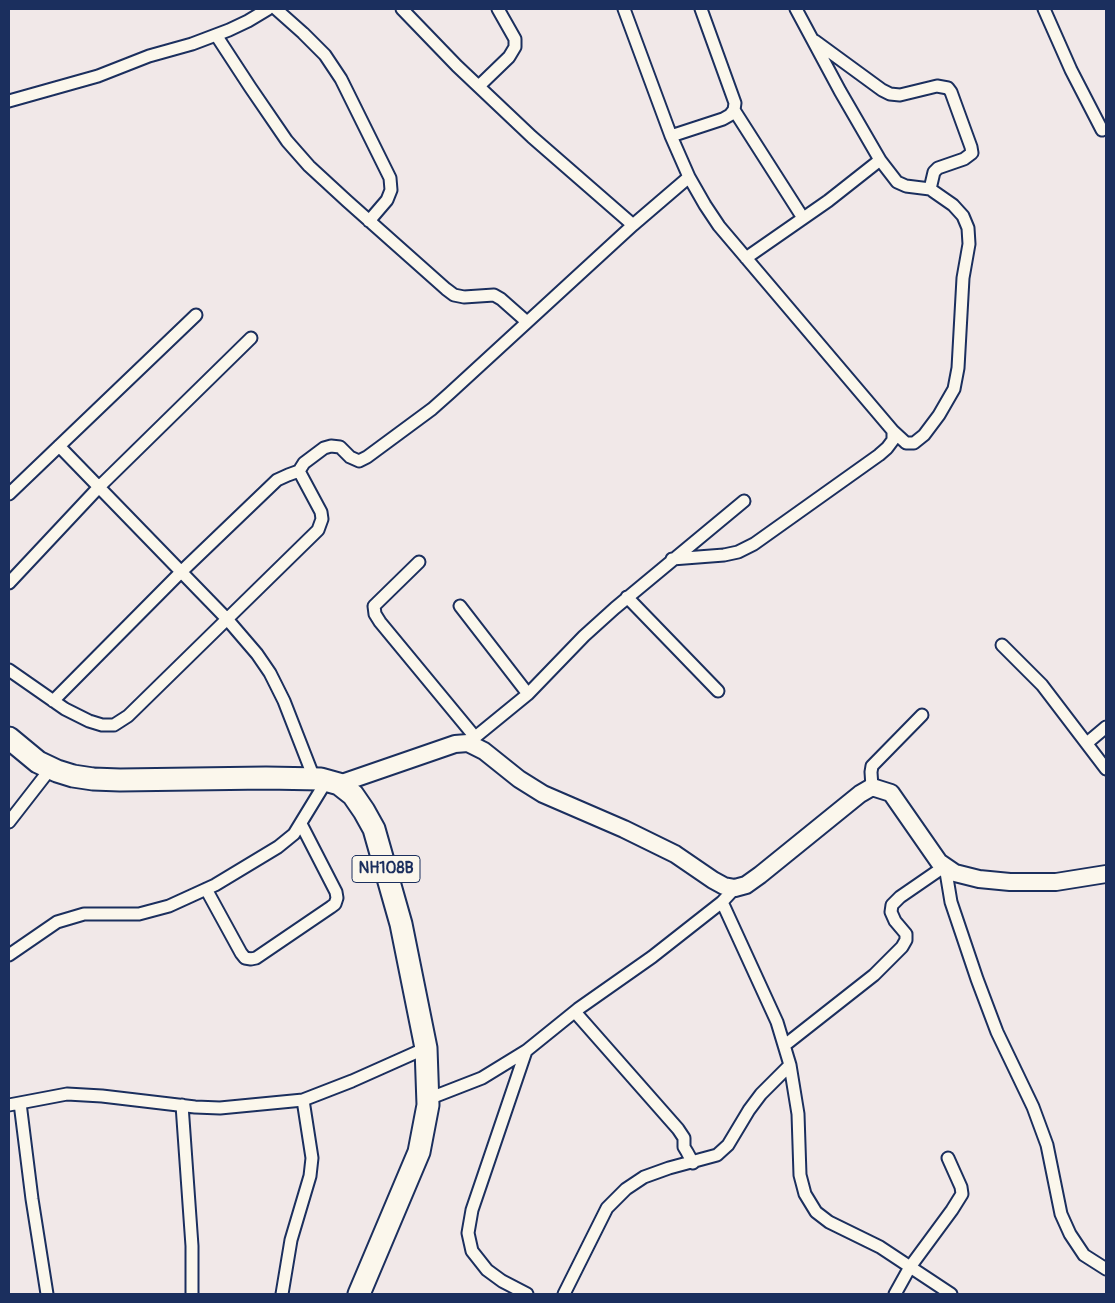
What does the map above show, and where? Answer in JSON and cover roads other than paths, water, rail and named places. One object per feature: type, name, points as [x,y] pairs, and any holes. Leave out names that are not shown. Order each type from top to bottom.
[{"type":"highway","points":[[9,738],[38,762],[73,776],[93,779],[266,778],[326,781]]},
{"type":"highway","name":"NH108B","points":[[326,781],[353,795],[374,829],[402,924],[426,1048],[428,1099],[425,1127],[418,1152],[358,1294]]},
{"type":"street","points":[[9,101],[98,76],[149,56],[216,35],[248,21],[268,9]]},
{"type":"street","points":[[276,9],[324,55],[341,79],[390,178],[391,190],[387,200],[369,221]]},
{"type":"street","points":[[402,9],[478,86],[532,137],[633,225]]},
{"type":"street","points":[[478,86],[509,57],[515,47],[515,38],[498,9]]},
{"type":"street","points":[[624,9],[670,136],[689,177],[719,226],[893,431],[906,443],[910,444],[924,435],[939,415],[954,389],[958,368],[961,302],[969,244],[968,228],[963,216],[953,205],[930,189],[906,186],[897,182],[880,160],[796,9]]},
{"type":"street","points":[[670,136],[723,119],[734,110],[735,103],[703,9]]},
{"type":"street","points":[[1044,9],[1071,70],[1102,130]]},
{"type":"street","points":[[216,35],[287,141],[309,166],[450,292],[464,298],[494,295],[527,322]]},
{"type":"street","points":[[813,40],[890,94],[900,95],[937,86],[948,88],[972,153],[964,159],[938,168],[934,172],[930,189]]},
{"type":"street","points":[[734,110],[803,218]]},
{"type":"street","points":[[746,258],[880,160]]},
{"type":"street","points":[[53,701],[181,572],[277,480],[299,472],[304,463],[324,448],[340,447],[359,461],[367,457],[432,409],[633,225],[689,177]]},
{"type":"street","points":[[9,494],[196,315]]},
{"type":"street","points":[[9,583],[99,487],[251,338]]},
{"type":"street","points":[[672,559],[724,555],[738,552],[754,544],[879,455],[893,440],[893,431]]},
{"type":"street","points":[[60,446],[227,619],[257,654],[270,674],[326,781]]},
{"type":"street","points":[[9,670],[65,709],[89,721],[102,725],[114,725],[128,716],[318,530],[322,519],[321,512],[299,472]]},
{"type":"street","points":[[9,955],[57,922],[84,914],[139,914],[169,906],[206,889],[278,847],[294,834],[326,781],[471,740],[528,694],[584,636],[627,597],[744,501]]},
{"type":"street","points":[[419,562],[374,606],[375,614],[471,740],[519,779],[543,794],[624,829],[675,854],[713,880],[736,888]]},
{"type":"street","points":[[627,597],[718,691]]},
{"type":"street","points":[[460,606],[528,694]]},
{"type":"street","points":[[1002,645],[1042,685],[1106,769]]},
{"type":"street","points":[[872,787],[872,766],[922,716]]},
{"type":"street","points":[[1086,743],[1106,728]]},
{"type":"street","points":[[9,822],[51,768]]},
{"type":"street","points":[[872,787],[891,794],[939,862],[955,873],[1010,882],[1056,882],[1106,874]]},
{"type":"street","points":[[428,1099],[482,1078],[526,1050],[652,957],[722,902],[736,888],[746,885],[760,876],[860,794],[872,787]]},
{"type":"street","points":[[206,889],[241,953],[245,958],[251,959],[256,958],[331,907],[335,904],[337,898],[336,892],[301,824]]},
{"type":"street","points":[[784,1045],[874,976],[902,947],[906,940],[906,934],[895,921],[891,912],[892,905],[945,866]]},
{"type":"street","points":[[945,866],[951,902],[977,979],[997,1032],[1033,1107],[1046,1145],[1061,1214],[1070,1234],[1084,1255],[1106,1269]]},
{"type":"street","points":[[722,902],[777,1022],[790,1065],[798,1114],[800,1175],[805,1194],[816,1212],[829,1222],[880,1247],[951,1294]]},
{"type":"street","points":[[575,1012],[678,1129],[684,1138],[686,1152],[694,1163]]},
{"type":"street","points":[[47,1294],[15,1104],[67,1094],[220,1108],[303,1100],[352,1081],[426,1048]]},
{"type":"street","points":[[526,1050],[472,1210],[468,1233],[472,1250],[487,1270],[502,1281],[527,1294]]},
{"type":"street","points":[[564,1294],[607,1208],[626,1189],[644,1177],[669,1168],[717,1156],[728,1145],[748,1110],[790,1065]]},
{"type":"street","points":[[282,1294],[291,1240],[310,1176],[312,1158],[303,1100]]},
{"type":"street","points":[[182,1105],[192,1246],[192,1294]]},
{"type":"street","points":[[895,1294],[910,1267],[962,1194],[961,1187],[948,1158]]}]
